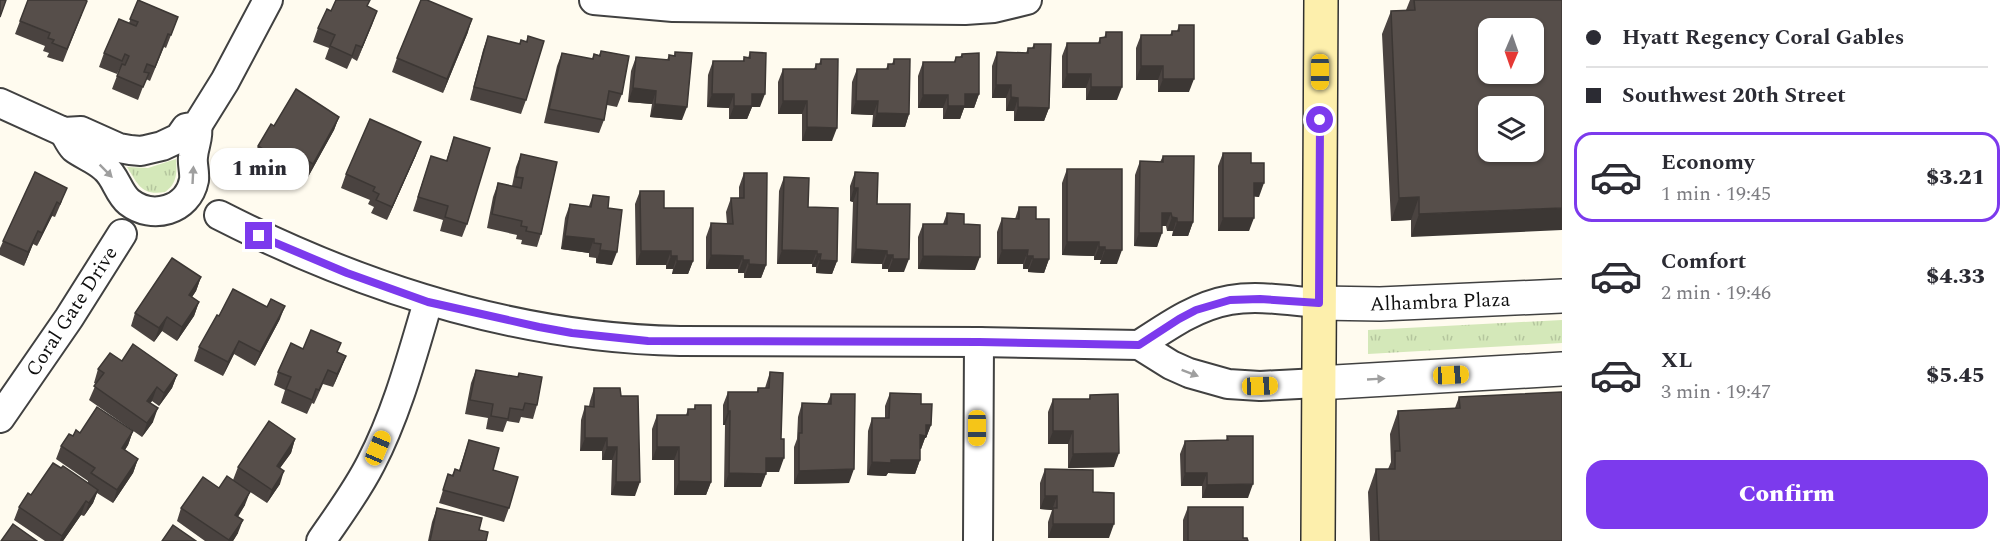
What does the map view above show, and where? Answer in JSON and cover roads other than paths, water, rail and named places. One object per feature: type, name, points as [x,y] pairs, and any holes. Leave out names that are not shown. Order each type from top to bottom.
[{"type":"main road","points":[[1318,541],[1321,0]]},
{"type":"street","points":[[64,132],[73,147],[105,167],[128,201],[155,212],[172,209],[184,201],[194,179],[194,148],[199,136],[197,126],[225,81],[268,0]]},
{"type":"street","points":[[594,0],[673,7],[965,10],[994,8],[1027,0]]},
{"type":"street","points":[[0,103],[64,132],[81,131],[119,148],[130,150],[153,149],[172,142],[186,128],[197,126]]},
{"type":"street","points":[[219,215],[259,236],[347,273],[428,302],[572,333],[648,341],[1139,345],[1171,365],[1189,373],[1228,384],[1260,386],[1562,369]]},
{"type":"street","name":"Coral Gate Drive","points":[[0,418],[69,318],[122,234]]},
{"type":"street","name":"Alhambra Plaza","points":[[1319,303],[1373,304],[1562,296]]},
{"type":"street","points":[[1139,345],[1196,310],[1230,300],[1260,299],[1319,303]]},
{"type":"street","points":[[321,541],[372,462],[393,414],[428,302]]},
{"type":"street","points":[[978,541],[979,342]]}]
